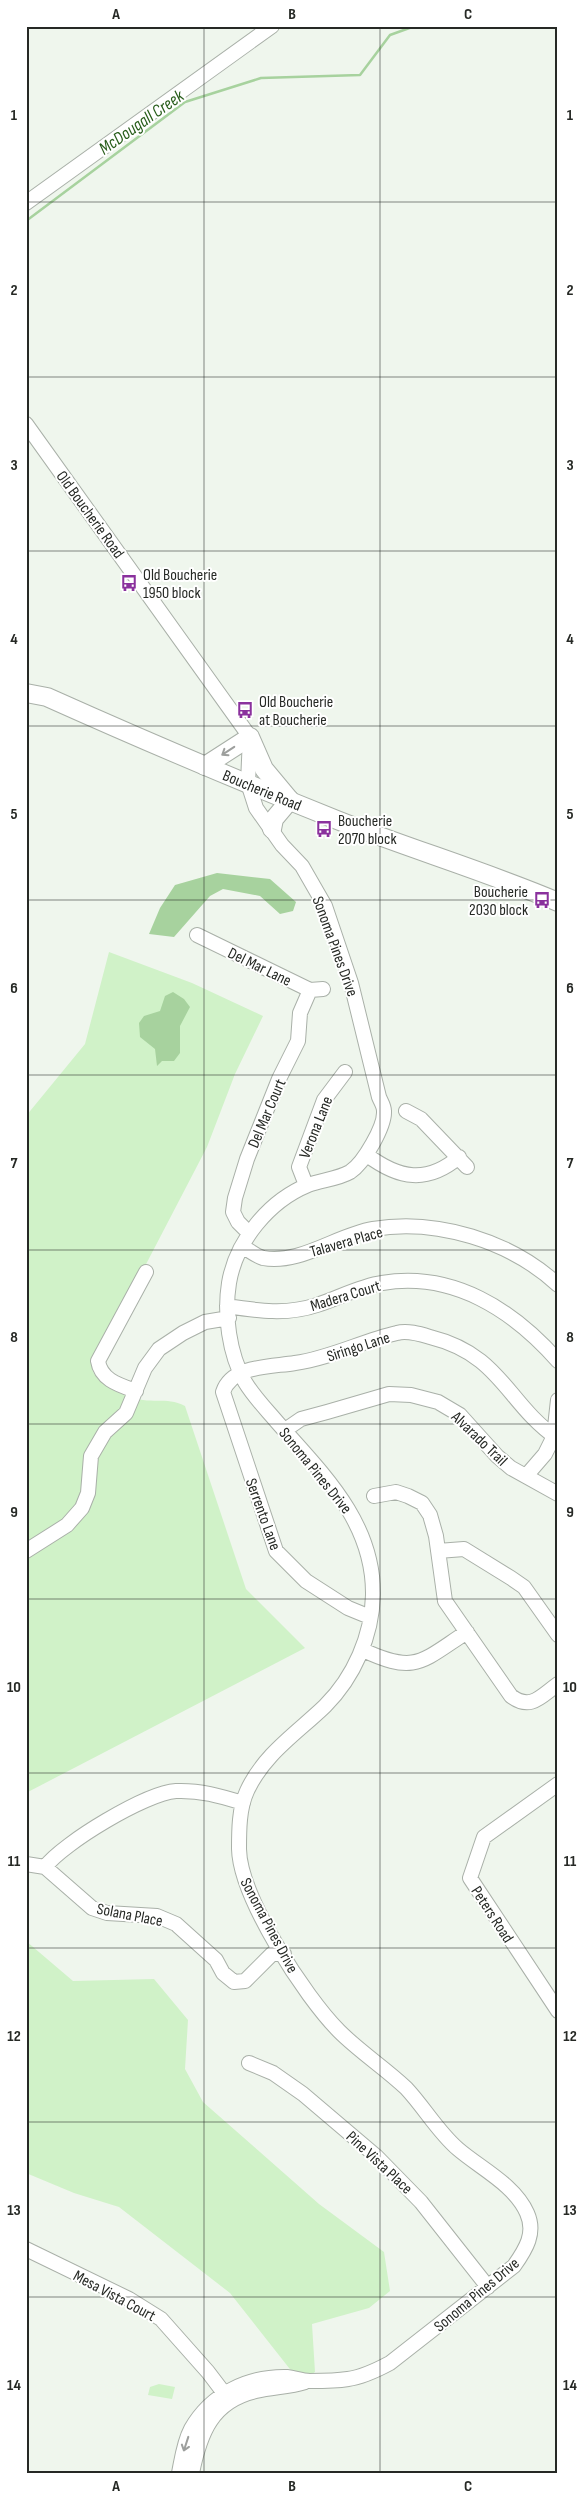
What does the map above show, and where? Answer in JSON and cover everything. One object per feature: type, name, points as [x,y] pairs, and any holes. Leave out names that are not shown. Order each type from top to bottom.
[{"type":"main road","name":"Boucherie Road","points":[[26,693],[47,697],[206,766],[338,820],[502,878],[558,902]]},
{"type":"main road","points":[[206,766],[250,736],[264,769],[290,800],[274,818],[272,829]]},
{"type":"street","points":[[26,203],[272,26]]},
{"type":"street","name":"Old Boucherie Road","points":[[26,424],[250,736]]},
{"type":"street","points":[[248,783],[250,736]]},
{"type":"street","name":"Sonoma Pines Drive","points":[[179,2473],[191,2429],[210,2405],[263,2379],[288,2377],[308,2381],[348,2379],[370,2374],[390,2363],[514,2266],[526,2250],[531,2233],[528,2214],[516,2195],[455,2146],[406,2089],[338,2030],[316,2004],[284,1954],[255,1902],[242,1870],[239,1841],[243,1803],[247,1792],[276,1748],[327,1704],[343,1684],[363,1650],[373,1595],[366,1544],[350,1509],[326,1478],[256,1398],[240,1372],[231,1347],[228,1312],[229,1283],[233,1266],[249,1233],[265,1214],[282,1199],[306,1185],[349,1172],[368,1155],[375,1134],[382,1127],[384,1108],[379,1098],[351,983],[324,906],[302,866],[282,845],[256,808],[248,783]]},
{"type":"street","name":"Del Mar Lane","points":[[197,935],[316,989]]},
{"type":"street","name":"Del Mar Court","points":[[249,1233],[238,1222],[233,1212],[235,1198],[251,1150],[279,1079],[298,1042],[300,1013],[316,989]]},
{"type":"street","name":"Verona Lane","points":[[306,1185],[299,1167],[324,1100],[345,1072]]},
{"type":"street","points":[[368,1155],[384,1168],[403,1175],[433,1174],[446,1167],[463,1162],[421,1119],[406,1110]]},
{"type":"street","name":"Talavera Place","points":[[243,1247],[261,1258],[278,1258],[304,1253],[331,1241],[373,1229],[403,1227],[439,1228],[478,1238],[516,1255],[558,1285]]},
{"type":"street","points":[[136,1391],[106,1378],[99,1369],[98,1361],[146,1272]]},
{"type":"street","name":"Madera Court","points":[[26,1551],[67,1524],[82,1508],[88,1493],[92,1456],[105,1432],[126,1413],[144,1368],[159,1349],[183,1333],[228,1312],[279,1313],[316,1306],[381,1283],[420,1281],[446,1286],[481,1298],[509,1314],[542,1342],[558,1361]]},
{"type":"street","name":"Siringo Lane","points":[[240,1372],[311,1361],[399,1332],[417,1334],[451,1342],[473,1353],[498,1374],[528,1410],[556,1437]]},
{"type":"street","name":"Serrento Lane","points":[[240,1372],[226,1382],[223,1392],[276,1551],[306,1581],[348,1608],[370,1618]]},
{"type":"street","name":"Alvarado Trail","points":[[284,1430],[302,1419],[389,1394],[411,1395],[438,1402],[460,1415],[497,1456],[526,1476],[558,1494]]},
{"type":"street","points":[[526,1476],[545,1454],[556,1437],[558,1400]]},
{"type":"street","points":[[374,1496],[396,1492],[422,1504],[430,1514],[446,1601],[511,1696],[520,1703],[533,1702],[558,1684]]},
{"type":"street","points":[[438,1551],[464,1549],[524,1587],[558,1635]]},
{"type":"street","points":[[363,1650],[389,1662],[409,1664],[423,1660],[467,1632]]},
{"type":"street","name":"Peters Road","points":[[558,1784],[484,1837],[470,1878],[558,2011]]},
{"type":"street","points":[[26,1864],[45,1867],[51,1859],[79,1838],[150,1798],[173,1791],[201,1791],[243,1803]]},
{"type":"street","name":"Solana Place","points":[[45,1867],[92,1908],[107,1912],[157,1916],[176,1924],[216,1960],[224,1973],[234,1982],[245,1981],[272,1954],[284,1954]]},
{"type":"street","name":"Pine Vista Place","points":[[249,2063],[273,2073],[303,2094],[376,2156],[421,2202],[488,2287]]},
{"type":"street","name":"Mesa Vista Court","points":[[26,2249],[129,2300],[161,2319],[227,2397]]},
{"type":"street","name":"Sonoma Pines Drive","points":[[192,2473],[202,2434],[227,2397]]},
{"type":"shaded area","points":[[217,873],[270,879],[296,902],[293,911],[280,914],[260,896],[223,889],[210,896],[174,937],[149,934],[160,908],[175,885]]},
{"type":"shaded area","points":[[109,952],[192,983],[263,1016],[235,1074],[207,1147],[92,1368],[99,1380],[113,1390],[136,1399],[169,1401],[185,1406],[246,1589],[305,1648],[26,1793],[26,1116],[85,1044]]},
{"type":"shaded area","points":[[173,992],[184,999],[190,1007],[180,1026],[180,1053],[174,1061],[162,1061],[157,1066],[155,1049],[140,1037],[139,1023],[144,1016],[160,1011],[165,996]]},
{"type":"shaded area","points":[[26,1941],[73,1981],[154,1979],[188,2020],[185,2069],[203,2102],[319,2204],[384,2252],[390,2291],[369,2308],[312,2324],[315,2372],[309,2376],[293,2373],[230,2293],[119,2207],[74,2193],[26,2173]]},
{"type":"shaded area","points":[[159,2384],[175,2387],[172,2399],[148,2395],[150,2387]]},
{"type":"waterway","name":"McDougall Creek","points":[[26,221],[185,102],[261,78],[360,75],[390,35],[415,26]]},
{"type":"place","name":"Old Boucherie 1950 block","points":[[129,583]]},
{"type":"place","name":"Old Boucherie at Boucherie","points":[[245,710]]},
{"type":"place","name":"Boucherie 2070 block","points":[[324,829]]},
{"type":"place","name":"Boucherie 2030 block","points":[[542,900]]}]
